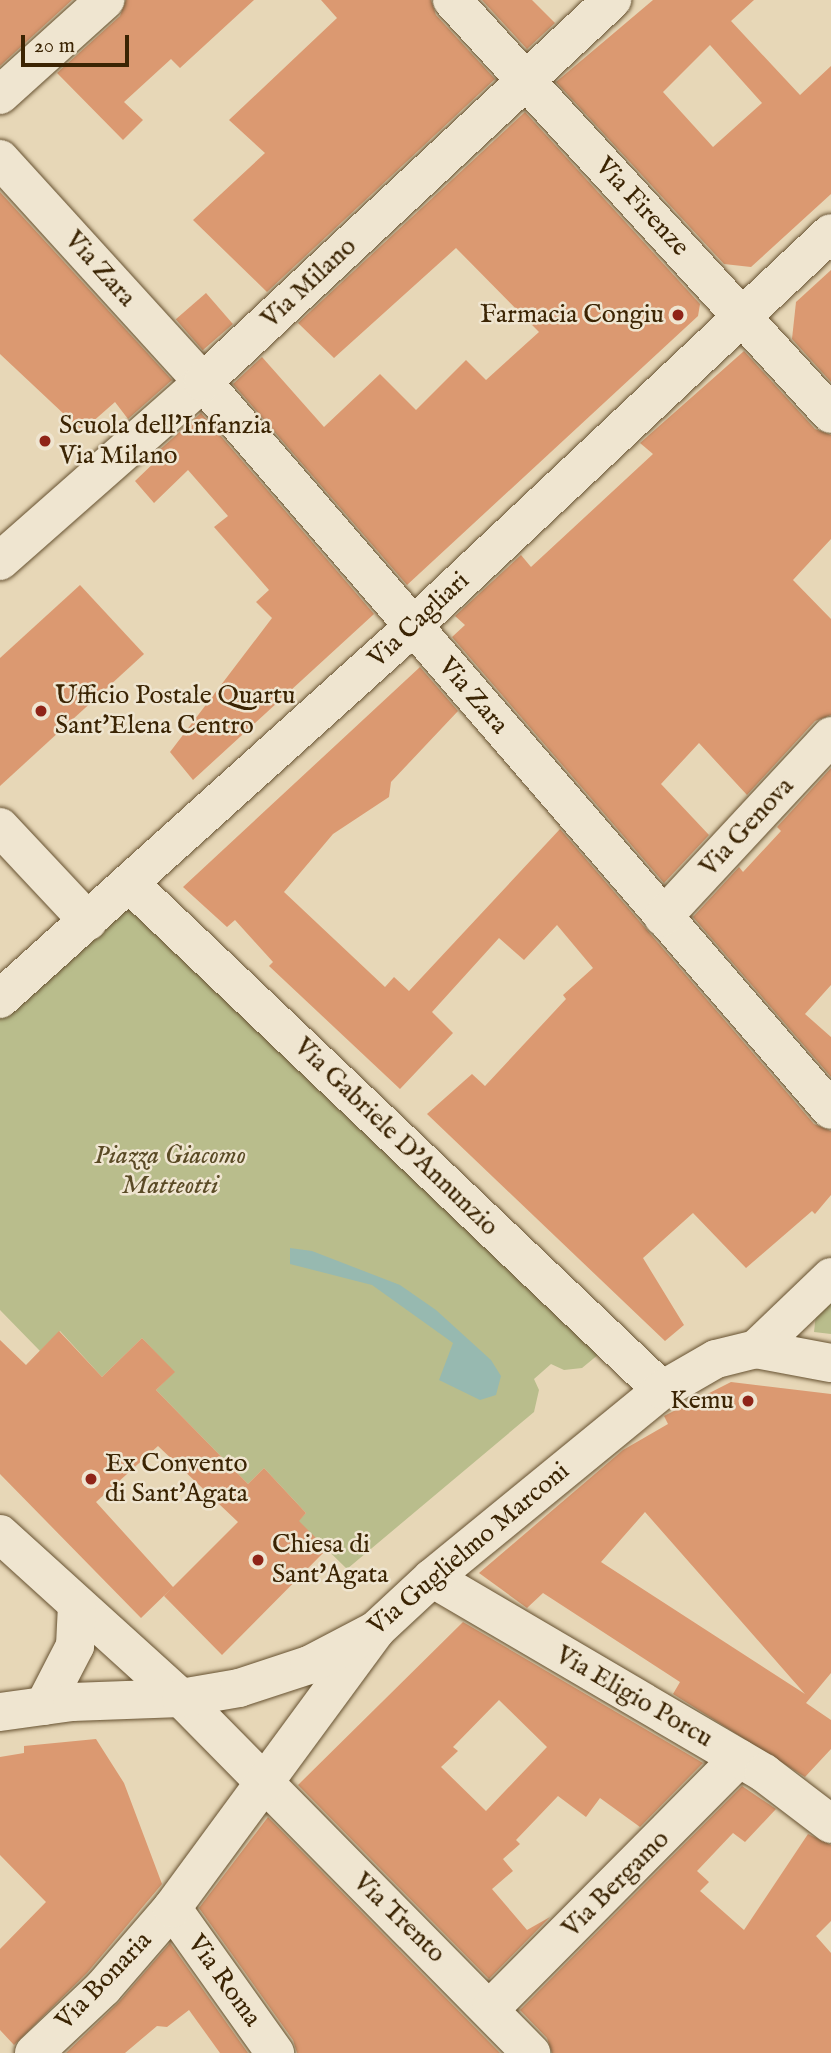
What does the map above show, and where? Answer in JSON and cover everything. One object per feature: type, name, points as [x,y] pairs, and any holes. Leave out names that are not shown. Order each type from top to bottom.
[{"type":"street","points":[[0,95],[105,0]]},
{"type":"street","name":"Via Firenze","points":[[452,0],[831,414]]},
{"type":"street","name":"Via Milano","points":[[0,561],[203,382],[612,0]]},
{"type":"street","name":"Via Zara","points":[[0,159],[203,382],[831,1110]]},
{"type":"street","name":"Via Cagliari","points":[[0,999],[414,626],[741,314],[831,233]]},
{"type":"street","name":"Via Genova","points":[[663,917],[831,736]]},
{"type":"street","points":[[0,827],[88,921]]},
{"type":"street","name":"Via Gabriele D'Annunzio","points":[[130,884],[662,1390]]},
{"type":"street","points":[[756,1349],[831,1278]]},
{"type":"street","name":"Via Guglielmo Marconi","points":[[0,1713],[44,1706],[181,1699],[239,1688],[309,1665],[376,1630],[432,1578],[662,1390],[716,1359],[756,1349],[831,1363]]},
{"type":"street","name":"Via Trento","points":[[0,1534],[181,1699],[263,1786],[491,2008],[531,2053]]},
{"type":"street","name":"Via Eligio Porcu","points":[[432,1578],[739,1758],[831,1824]]},
{"type":"street","points":[[44,1706],[75,1646],[78,1605]]},
{"type":"street","name":"Via Bonaria","points":[[34,2053],[103,1988],[172,1908],[376,1630]]},
{"type":"street","name":"Via Bergamo","points":[[491,2008],[739,1758]]},
{"type":"street","name":"Via Roma","points":[[172,1908],[275,2053]]},
{"type":"green space","name":"Piazza Giacomo Matteotti","points":[[128,895],[599,1354],[582,1368],[564,1370],[551,1364],[534,1379],[539,1390],[534,1412],[347,1569],[298,1521],[306,1513],[264,1468],[248,1484],[156,1390],[174,1372],[142,1338],[102,1377],[60,1331],[40,1351],[0,1310],[0,1008]]},
{"type":"green space","points":[[831,1301],[831,1334],[814,1332],[816,1314]]},
{"type":"water","points":[[290,1248],[312,1251],[400,1285],[436,1310],[491,1360],[501,1376],[496,1395],[480,1400],[439,1380],[453,1343],[372,1285],[290,1264]]},
{"type":"building","points":[[0,0],[72,0],[0,66]]},
{"type":"building","points":[[126,0],[254,0],[180,68],[171,59],[124,102],[143,120],[123,140],[57,73],[120,16]]},
{"type":"building","points":[[321,0],[431,0],[436,15],[495,79],[267,292],[193,220],[265,153],[229,120],[337,18]]},
{"type":"building","points":[[482,0],[532,0],[555,23],[527,49]]},
{"type":"building","points":[[653,0],[754,0],[731,21],[800,95],[831,66],[831,194],[751,267],[724,264],[556,82]],"holes":[[[710,45],[762,103],[713,147],[663,92]]]},
{"type":"building","points":[[525,112],[700,304],[698,316],[407,585],[233,384],[262,357],[324,427],[380,374],[416,410],[466,360],[486,380],[539,332],[456,248],[334,358],[298,323]]},
{"type":"building","points":[[0,192],[172,380],[128,419],[115,402],[82,431],[0,354]]},
{"type":"building","points":[[831,270],[831,382],[792,339],[796,302]]},
{"type":"building","points":[[206,293],[233,324],[203,350],[176,319]]},
{"type":"building","points":[[744,351],[815,429],[831,435],[831,539],[793,580],[831,619],[831,715],[815,721],[747,795],[699,743],[661,784],[709,835],[664,883],[452,637],[465,625],[455,616],[521,555],[531,567],[653,454],[640,443]]},
{"type":"building","points":[[201,413],[374,614],[193,780],[170,752],[272,618],[256,602],[269,590],[214,527],[228,516],[188,470],[154,503],[135,481],[160,457],[156,453]]},
{"type":"building","name":"Ufficio Postale Quartu Sant'Elena Centro","points":[[80,585],[144,654],[0,786],[0,658]]},
{"type":"building","points":[[420,667],[458,711],[391,782],[389,797],[333,834],[284,892],[385,987],[394,977],[409,991],[560,829],[814,1124],[831,1131],[831,1195],[815,1214],[812,1211],[746,1268],[693,1213],[643,1258],[684,1325],[665,1341],[427,1114],[472,1074],[485,1086],[566,999],[563,995],[593,968],[557,925],[524,960],[499,938],[432,1012],[453,1033],[400,1089],[269,966],[273,962],[235,920],[227,927],[183,887]]},
{"type":"building","points":[[831,768],[831,985],[805,1014],[831,1037],[831,1077],[693,917],[739,867],[743,872],[781,831],[777,827]]},
{"type":"building","name":"Ex Convento di Sant'Agata","points":[[59,1331],[102,1377],[142,1338],[175,1372],[156,1390],[248,1484],[264,1468],[306,1513],[299,1521],[327,1549],[222,1655],[164,1596],[173,1587],[141,1618],[0,1474],[0,1340],[26,1365]],"holes":[[[158,1446],[238,1522],[173,1587],[96,1502]]]},
{"type":"building","points":[[731,1382],[831,1394],[831,1673],[806,1703],[831,1720],[831,1749],[805,1777],[673,1694],[680,1682],[543,1593],[527,1608],[479,1573],[623,1450],[668,1424],[664,1416]],"holes":[[[645,1512],[805,1694],[601,1562]]]},
{"type":"building","points":[[463,1622],[703,1763],[640,1827],[600,1798],[586,1817],[558,1796],[516,1840],[520,1844],[503,1859],[513,1871],[492,1889],[527,1930],[550,1917],[489,1979],[298,1785]],"holes":[[[499,1700],[547,1747],[486,1811],[441,1767],[458,1751],[453,1747]]]},
{"type":"building","points":[[96,1739],[124,1783],[162,1884],[87,1973],[14,2045],[0,2030],[0,1949],[46,1902],[0,1855],[0,1757],[24,1753],[24,1746]]},
{"type":"building","points":[[742,1786],[776,1809],[745,1842],[733,1833],[697,1871],[709,1882],[700,1891],[744,1930],[808,1834],[831,1845],[831,1921],[816,1936],[831,1953],[831,2053],[552,2053],[547,2038],[520,2010]]},
{"type":"building","points":[[268,1817],[500,2053],[297,2053],[293,2040],[199,1908]]},
{"type":"building","points":[[170,1943],[248,2053],[220,2053],[189,2010],[167,2027],[157,2026],[125,2053],[66,2053],[119,2002]]},
{"type":"place","name":"Farmacia Congiu","points":[[678,315]]},
{"type":"place","name":"Scuola dell'Infanzia Via Milano","points":[[45,441]]},
{"type":"place","name":"Ufficio Postale Quartu Sant'Elena Centro","points":[[41,711]]},
{"type":"place","name":"Kemu","points":[[748,1401]]},
{"type":"place","name":"Ex Convento di Sant'Agata","points":[[91,1479]]},
{"type":"place","name":"Chiesa di Sant'Agata","points":[[258,1560]]}]
